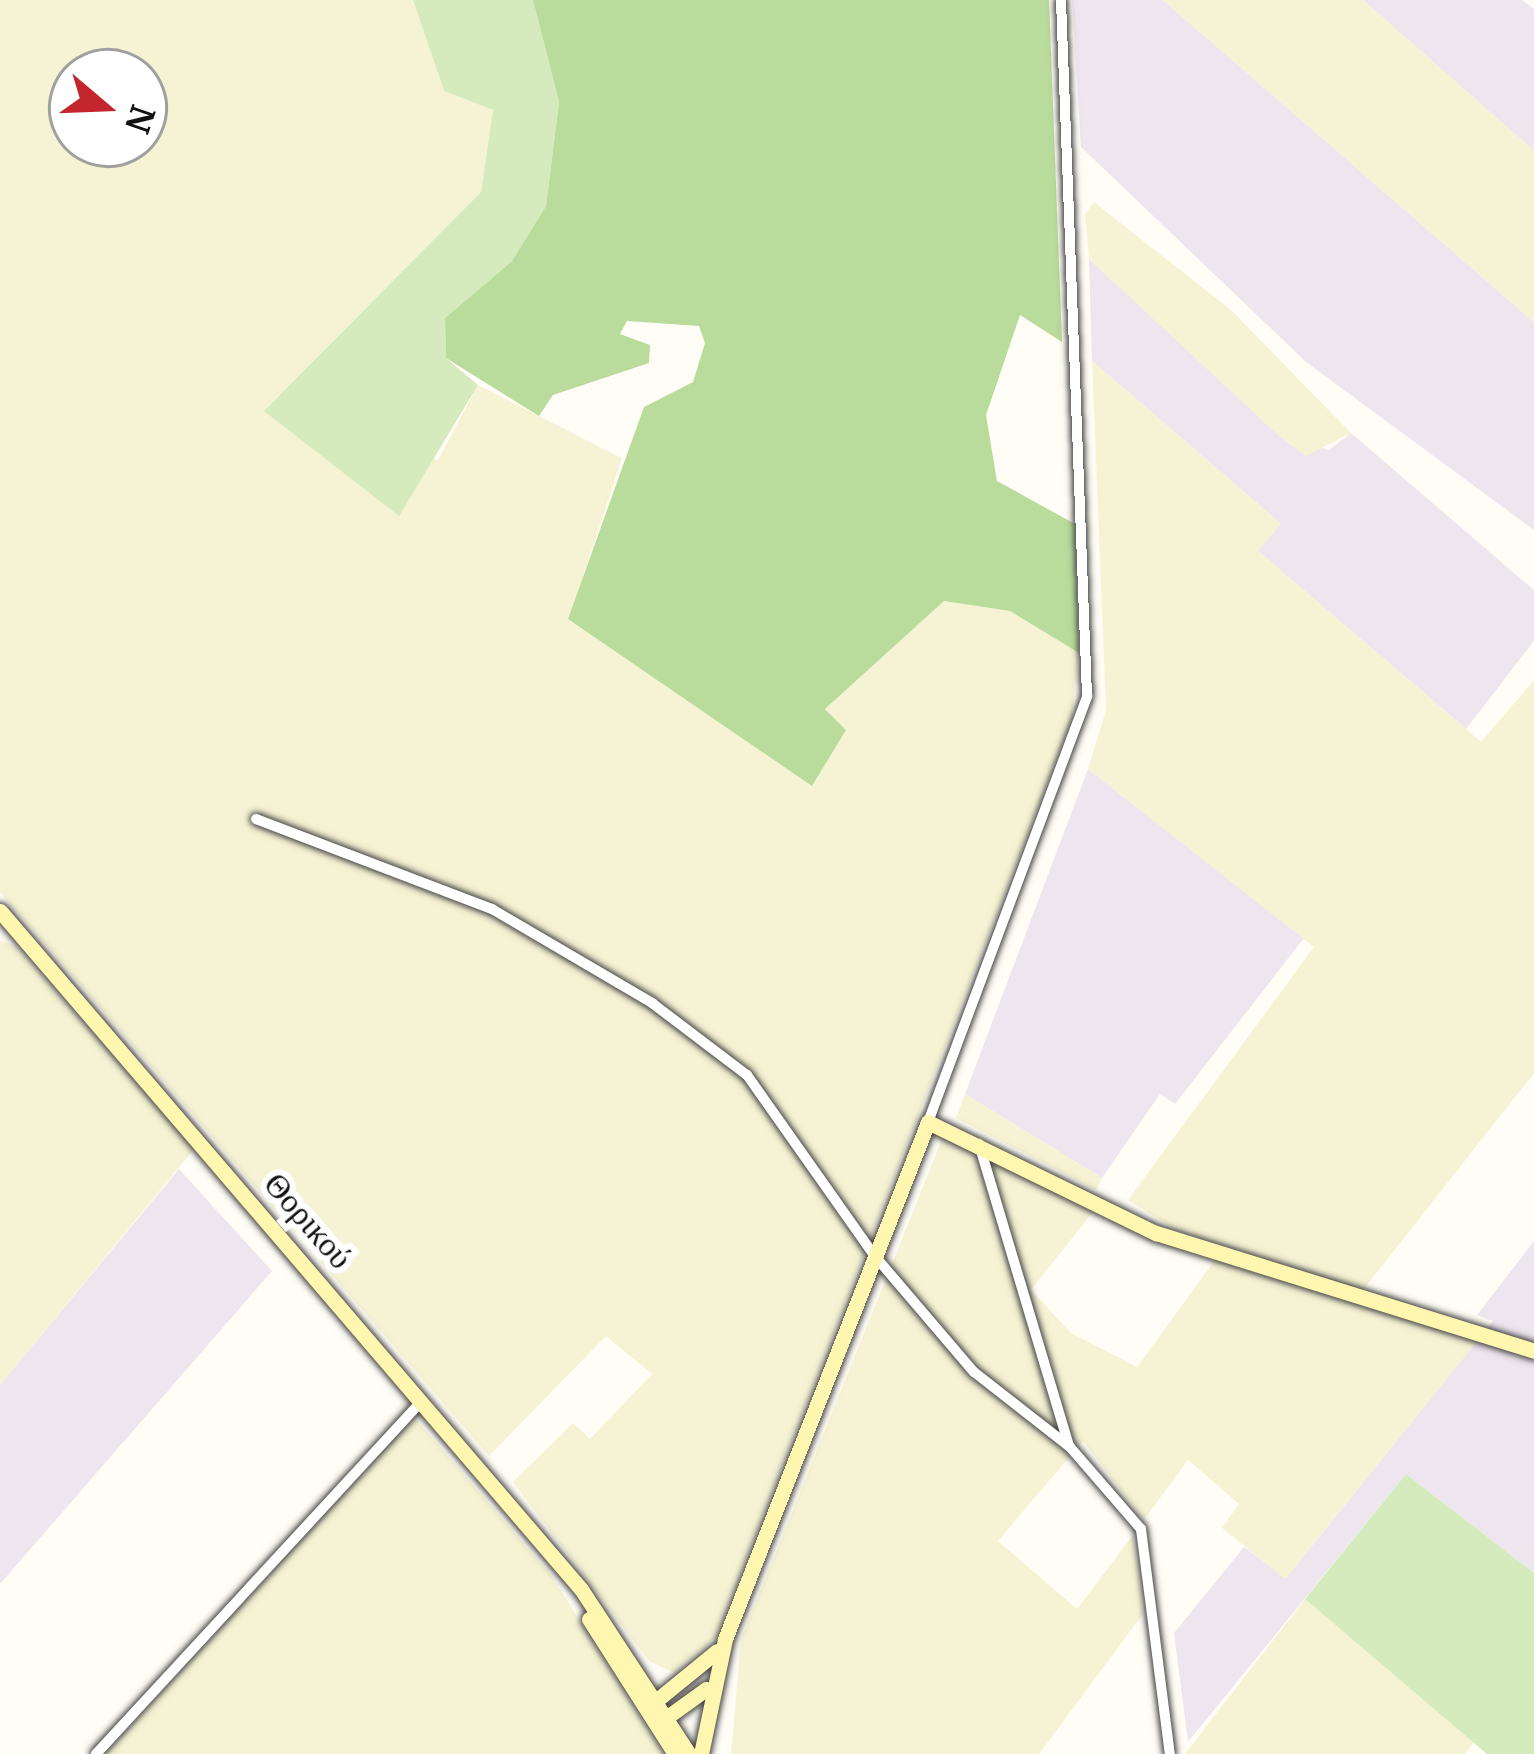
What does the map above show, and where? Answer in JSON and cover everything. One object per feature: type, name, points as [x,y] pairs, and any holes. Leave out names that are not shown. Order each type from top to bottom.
[{"type":"street","points":[[701,1754],[713,1677],[725,1639],[928,1122],[1087,697],[1060,0]]},
{"type":"street","points":[[256,819],[492,909],[652,1003],[747,1075],[874,1255],[974,1372],[1070,1447],[1141,1528],[1170,1754]]},
{"type":"street","name":"Θορικού","points":[[0,911],[565,1574],[661,1721],[689,1754]]},
{"type":"street","points":[[928,1122],[1156,1233],[1534,1352]]},
{"type":"street","points":[[979,1144],[1070,1447]]},
{"type":"street","points":[[96,1754],[422,1401]]},
{"type":"street","points":[[651,1705],[725,1639]]},
{"type":"street","points":[[661,1721],[713,1677]]},
{"type":"street","name":"Θορικού","points":[[661,1721],[675,1754]]},
{"type":"shaded area","points":[[0,0],[413,0],[444,91],[493,110],[481,192],[264,411],[438,460],[478,385],[622,458],[569,619],[811,785],[846,730],[825,709],[944,601],[1010,611],[1079,653],[1071,722],[715,1638],[675,1673],[649,1661],[513,1482],[573,1423],[590,1439],[652,1374],[606,1336],[489,1456],[0,892]]},
{"type":"shaded area","points":[[1072,0],[1163,0],[1534,322],[1534,530],[1306,362],[1081,147]]},
{"type":"shaded area","points":[[1163,0],[1363,0],[1534,151],[1534,322]]},
{"type":"shaded area","points":[[1363,0],[1522,0],[1534,9],[1534,151]]},
{"type":"shaded area","points":[[1094,202],[1232,311],[1351,433],[1306,456],[1279,436],[1089,259],[1085,214]]},
{"type":"shaded area","points":[[1089,259],[1280,435],[1329,450],[1351,433],[1534,590],[1534,641],[1466,729],[1257,550],[1280,523],[1092,361]]},
{"type":"shaded area","points":[[1092,361],[1281,524],[1258,551],[1481,742],[1534,680],[1534,1073],[1363,1290],[1174,1229],[1128,1200],[1314,947],[1088,769],[1106,710]]},
{"type":"shaded area","points":[[1088,769],[1304,938],[1175,1104],[1160,1094],[1102,1178],[965,1094]]},
{"type":"shaded area","points":[[0,941],[15,945],[194,1149],[0,1385]]},
{"type":"shaded area","points":[[965,1094],[1102,1178],[1096,1190],[956,1118]]},
{"type":"shaded area","points":[[943,1137],[1096,1208],[1031,1290],[1071,1333],[1137,1367],[1215,1260],[1477,1341],[1285,1579],[1222,1528],[1239,1504],[1188,1460],[1144,1520],[1083,1441],[998,1541],[1077,1609],[1133,1535],[1143,1614],[1039,1754],[731,1754],[741,1639]]},
{"type":"shaded area","points":[[179,1169],[272,1271],[0,1584],[0,1385]]},
{"type":"shaded area","points":[[1534,1241],[1534,1573],[1406,1474],[1188,1742],[1174,1633],[1244,1547],[1286,1578],[1493,1321],[1477,1315]]},
{"type":"shaded area","points":[[414,1417],[551,1575],[663,1754],[105,1754]]},
{"type":"shaded area","points":[[1305,1599],[1474,1742],[1465,1754],[1185,1754]]},
{"type":"green space","points":[[413,0],[533,0],[559,102],[546,206],[512,261],[445,318],[446,358],[478,385],[399,516],[264,411],[481,192],[493,110],[444,91]]},
{"type":"green space","points":[[533,0],[1049,0],[1062,342],[1020,315],[986,415],[997,481],[1075,524],[1079,653],[1010,611],[944,601],[825,709],[846,730],[812,786],[568,619],[644,407],[693,382],[705,343],[699,326],[627,321],[620,334],[650,345],[649,363],[553,395],[539,416],[446,358],[445,318],[512,261],[546,206],[559,102]]},
{"type":"green space","points":[[1406,1474],[1534,1573],[1534,1754],[1487,1754],[1305,1599]]}]
